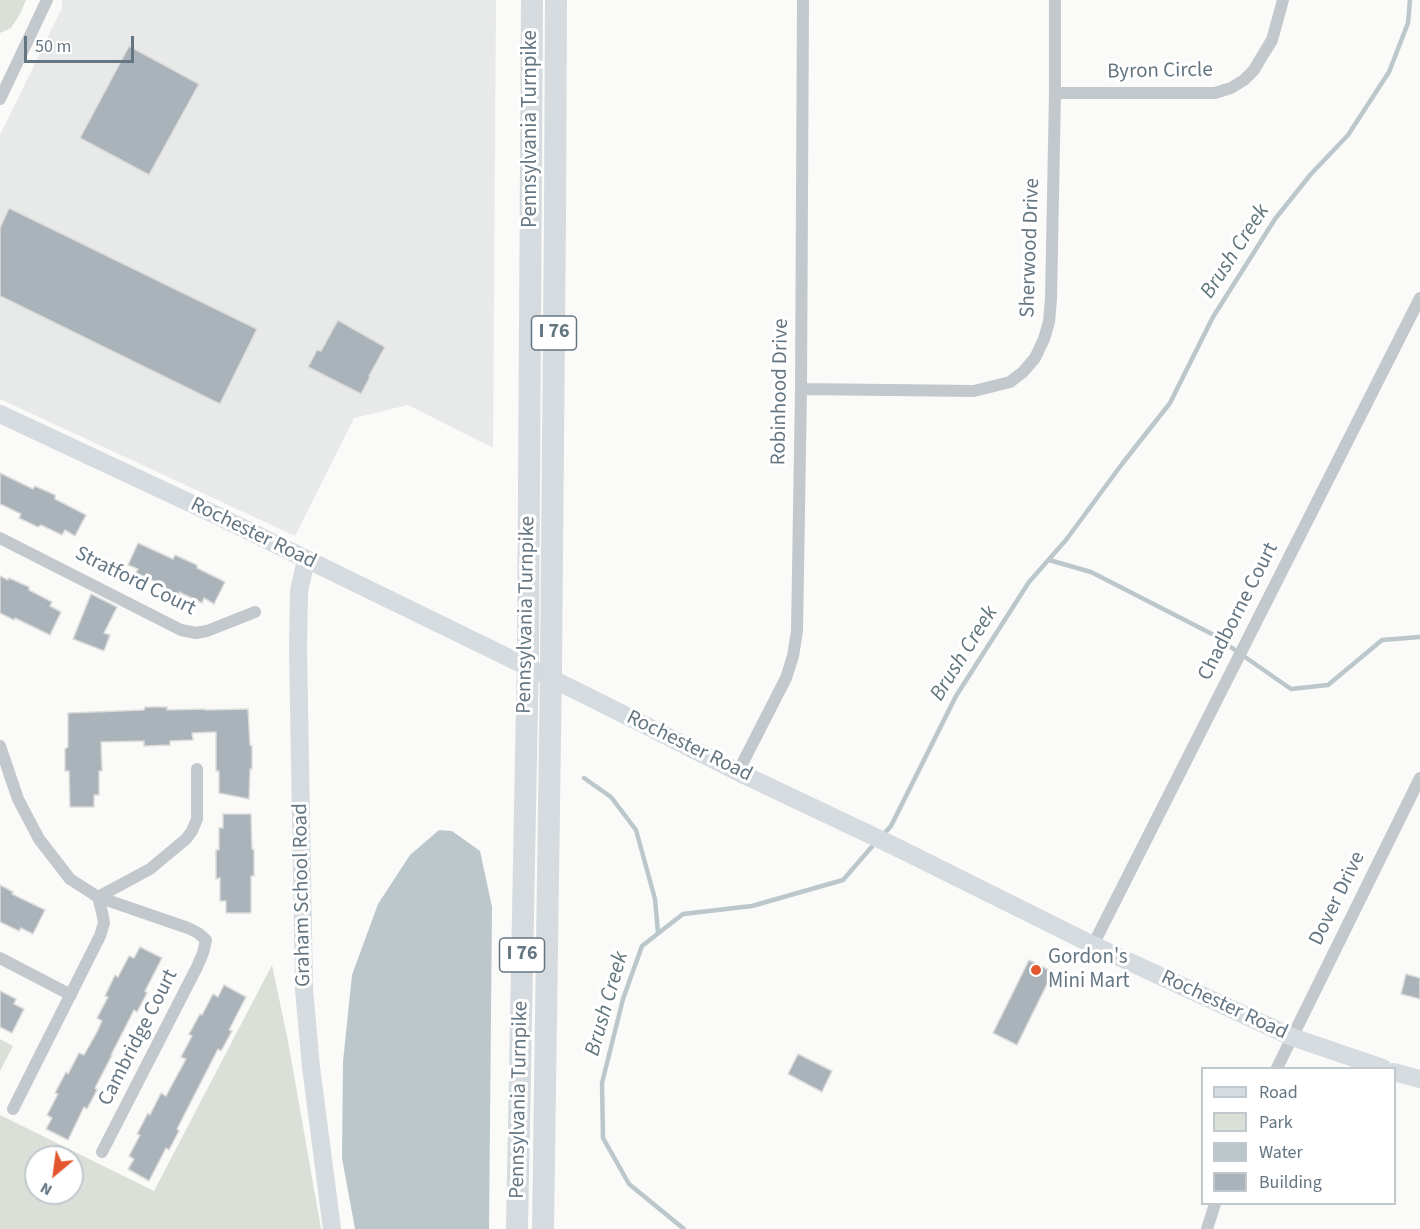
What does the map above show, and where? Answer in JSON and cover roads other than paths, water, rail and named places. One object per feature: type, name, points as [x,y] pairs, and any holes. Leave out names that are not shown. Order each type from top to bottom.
[{"type":"highway","name":"Pennsylvania Turnpike","points":[[518,1229],[528,653],[532,0]]},
{"type":"highway","name":"Pennsylvania Turnpike","points":[[543,1229],[551,666],[556,0]]},
{"type":"street","points":[[0,99],[47,0]]},
{"type":"street","name":"Robinhood Drive","points":[[738,772],[786,678],[794,656],[797,631],[803,0]]},
{"type":"street","name":"Sherwood Drive","points":[[801,390],[974,391],[1010,382],[1035,358],[1049,322],[1051,299],[1055,0]]},
{"type":"street","name":"Byron Circle","points":[[1055,93],[1215,93],[1231,88],[1254,70],[1272,40],[1283,0]]},
{"type":"street","name":"Chadborne Court","points":[[1093,945],[1420,298]]},
{"type":"street","name":"Rochester Road","points":[[0,414],[208,511],[1093,945],[1292,1038],[1380,1067]]},
{"type":"street","name":"Stratford Court","points":[[0,538],[181,630],[196,633],[207,631],[255,612]]},
{"type":"street","name":"Graham School Road","points":[[306,560],[299,591],[298,648],[304,989],[332,1229]]},
{"type":"street","points":[[0,746],[18,799],[39,839],[70,879],[98,897],[104,923],[100,936],[13,1109]]},
{"type":"street","points":[[98,897],[150,869],[186,839],[197,819],[197,769]]},
{"type":"street","name":"Dover Drive","points":[[1278,1067],[1420,778]]},
{"type":"street","name":"Cambridge Court","points":[[98,897],[188,927],[206,940],[197,967],[102,1152]]},
{"type":"street","points":[[0,958],[70,995]]},
{"type":"street","points":[[1396,1072],[1420,1080]]},
{"type":"street","points":[[1207,1229],[1214,1205]]},
{"type":"water","points":[[439,830],[452,831],[480,851],[492,907],[489,1229],[355,1229],[342,1158],[343,1062],[352,975],[378,904],[410,855]]},
{"type":"waterway","name":"Brush Creek","points":[[882,836],[891,826],[956,696],[1029,582],[1066,540],[1170,403],[1213,317],[1275,219],[1311,174],[1348,135],[1389,72],[1408,23],[1410,0]]},
{"type":"waterway","points":[[1049,560],[1091,572],[1212,634],[1291,689],[1328,685],[1382,640],[1420,637]]},
{"type":"waterway","points":[[584,778],[611,797],[636,830],[655,899],[658,933]]},
{"type":"waterway","name":"Brush Creek","points":[[684,1229],[629,1184],[603,1138],[602,1083],[623,999],[642,946],[683,914],[752,906],[843,880],[876,842]]},
{"type":"place","name":"Gordon's Mini Mart","points":[[1036,970]]}]
